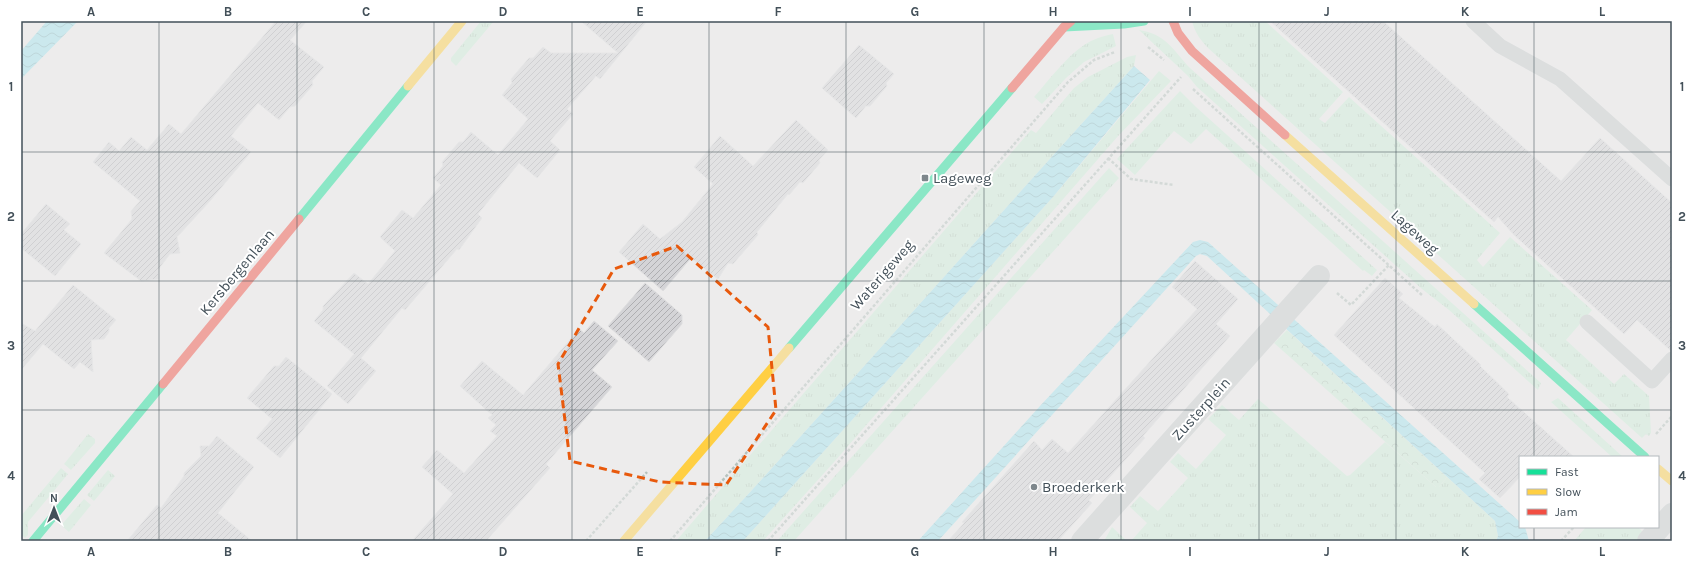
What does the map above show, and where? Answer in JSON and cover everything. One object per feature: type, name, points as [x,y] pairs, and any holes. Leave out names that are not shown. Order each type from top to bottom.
[{"type":"street","name":"Kersbergenlaan","points":[[33,541],[462,21]]},
{"type":"street","name":"Waterigeweg","points":[[624,541],[1064,27],[1071,21]]},
{"type":"street","points":[[1064,27],[1124,24],[1144,21]]},
{"type":"street","name":"Lageweg","points":[[1173,21],[1178,33],[1192,51],[1644,456]]},
{"type":"street","name":"Zusterplein","points":[[1082,541],[1319,276]]},
{"type":"street","points":[[1659,470],[1672,481]]},
{"type":"street","points":[[1648,541],[1672,514]]},
{"type":"lane","points":[[1473,21],[1500,46],[1560,78],[1672,179]]},
{"type":"lane","points":[[1587,322],[1652,381],[1672,359]]},
{"type":"path","name":"Waterigeweg","points":[[670,541],[1068,82],[1094,60],[1116,51]]},
{"type":"path","points":[[768,541],[1182,76]]},
{"type":"path","points":[[1108,158],[1131,179],[1174,185]]},
{"type":"path","points":[[1319,276],[1351,305],[1389,265]]},
{"type":"path","points":[[1561,541],[1573,528]]},
{"type":"highlighted area","points":[[677,246],[768,327],[776,410],[726,485],[660,482],[570,461],[558,364],[614,269]]},
{"type":"green space","points":[[481,21],[494,21],[456,66],[451,61],[451,58]]},
{"type":"green space","points":[[1192,21],[1265,21],[1343,92],[1319,119],[1325,123],[1349,97],[1500,233],[1477,260],[1483,267],[1510,237],[1592,310],[1566,340],[1614,384],[1624,374],[1649,396],[1651,433],[1649,436],[1646,434],[1642,438],[1208,48],[1198,36]]},
{"type":"green space","points":[[1139,30],[1156,35],[1163,39],[1174,49],[1190,68],[1541,383],[1538,390],[1449,310],[1422,289],[1197,87],[1188,76]]},
{"type":"green space","points":[[1113,34],[1116,46],[1084,62],[1066,78],[1042,104],[1034,97],[1077,50],[1094,39]]},
{"type":"green space","points":[[1136,55],[1134,66],[705,541],[676,541],[1031,130],[1036,133],[1074,88],[1088,77],[1127,57]]},
{"type":"green space","points":[[1159,71],[1171,81],[1119,135],[835,461],[763,541],[743,541],[1053,197]]},
{"type":"green space","points":[[1180,91],[1377,270],[1372,276],[1364,270],[1363,271],[1206,129],[1191,144],[1174,131],[1135,175],[1117,159]]},
{"type":"green space","points":[[1109,168],[1119,178],[794,541],[777,541]]},
{"type":"green space","points":[[1287,330],[1447,477],[1439,487],[1436,487],[1274,343]]},
{"type":"green space","points":[[1558,398],[1622,456],[1611,456],[1551,402]]},
{"type":"green space","points":[[1258,399],[1347,476],[1350,475],[1385,442],[1436,487],[1439,487],[1447,477],[1495,521],[1498,536],[1496,541],[1131,541],[1147,523],[1130,507],[1140,496],[1158,511],[1188,478],[1170,462],[1178,453],[1196,469],[1226,435],[1208,419],[1222,405],[1239,420]]},
{"type":"green space","points":[[88,434],[95,439],[95,443],[71,470],[64,464]]},
{"type":"green space","points":[[61,468],[68,474],[28,522],[28,535],[25,538],[21,534],[21,516]]},
{"type":"green space","points":[[108,470],[115,476],[94,501],[87,495]]},
{"type":"green space","points":[[84,499],[91,505],[69,532],[63,527],[63,523]]},
{"type":"green space","points":[[1112,527],[1127,541],[1104,541]]},
{"type":"green space","points":[[1585,528],[1639,528],[1644,533],[1637,541],[1574,541]]},
{"type":"water","points":[[47,21],[80,21],[76,23],[21,79],[21,51]]},
{"type":"water","points":[[1134,66],[1150,80],[1053,197],[743,541],[705,541],[813,423]]},
{"type":"water","points":[[1200,240],[1208,242],[1519,521],[1519,528],[1525,528],[1529,541],[1496,541],[1498,536],[1495,521],[1207,256],[1200,254],[1196,256],[938,541],[918,541],[1040,406],[1193,242]]},
{"type":"building","points":[[276,21],[307,21],[290,40],[324,67],[312,81],[313,85],[295,106],[290,107],[279,120],[258,103],[231,136],[251,152],[210,201],[177,237],[180,253],[170,254],[158,270],[159,279],[141,281],[104,253],[132,219],[131,211],[140,201],[93,162],[109,142],[119,151],[131,137],[147,150],[169,124],[181,134]]},
{"type":"building","points":[[581,21],[647,21],[600,79],[596,76],[567,109],[573,114],[550,141],[560,150],[537,178],[519,163],[478,214],[482,218],[459,250],[457,249],[405,310],[402,308],[361,358],[376,371],[348,404],[327,386],[354,354],[314,321],[323,310],[323,306],[354,273],[368,284],[395,251],[380,237],[402,210],[413,218],[441,185],[433,178],[443,166],[442,162],[459,142],[463,142],[471,132],[498,155],[528,119],[502,95],[512,83],[511,79],[529,58],[533,58],[543,47],[551,53],[618,53]]},
{"type":"building","points":[[1270,21],[1383,21],[1561,181],[1600,138],[1672,203],[1672,350],[1670,350],[1637,320],[1624,334],[1514,235],[1498,217],[1494,222]]},
{"type":"building","points":[[859,45],[894,74],[886,83],[887,86],[870,106],[866,106],[856,118],[822,88]]},
{"type":"building","points":[[796,120],[828,150],[819,160],[820,163],[803,183],[800,182],[789,195],[788,194],[757,232],[758,235],[733,264],[728,263],[718,279],[691,258],[663,291],[619,252],[643,224],[660,239],[682,222],[713,184],[694,167],[720,136],[753,166]]},
{"type":"building","points":[[46,204],[70,224],[64,230],[81,244],[55,276],[21,248],[21,234]]},
{"type":"building","points":[[1195,261],[1238,299],[1216,324],[1230,336],[1143,436],[1145,438],[1089,500],[1092,503],[1058,541],[948,541],[964,523],[962,522],[1034,441],[1042,450],[1052,439],[1068,453],[1197,309],[1172,287]]},
{"type":"building","points":[[1385,278],[1403,294],[1399,298],[1435,327],[1437,324],[1481,365],[1480,366],[1509,394],[1507,397],[1573,456],[1519,456],[1519,478],[1500,498],[1479,479],[1485,473],[1334,335]]},
{"type":"building","points":[[645,283],[682,315],[682,324],[649,362],[608,326]]},
{"type":"building","points":[[73,285],[116,320],[109,328],[109,332],[104,339],[91,340],[93,372],[80,362],[74,369],[43,344],[21,370],[21,323],[35,331]]},
{"type":"building","points":[[594,321],[618,341],[592,370],[612,387],[546,464],[550,468],[486,541],[412,541],[453,494],[422,467],[437,450],[464,473],[497,436],[490,431],[496,425],[488,418],[492,415],[460,386],[482,361],[523,395],[579,329],[584,333]]},
{"type":"building","points":[[286,357],[332,394],[280,458],[256,438],[272,419],[247,398],[274,366],[279,366]]},
{"type":"building","points":[[217,436],[254,467],[218,513],[252,541],[127,541],[157,505],[161,508],[184,476],[184,473],[201,456],[200,446],[209,446]]},
{"type":"traffic: fast","points":[[1064,27],[1124,24],[1144,21]]},
{"type":"traffic: fast","points":[[299,219],[408,86]]},
{"type":"traffic: fast","points":[[789,348],[1012,88]]},
{"type":"traffic: fast","points":[[1474,304],[1644,456]]},
{"type":"traffic: fast","points":[[33,541],[163,384]]},
{"type":"traffic: slow","points":[[408,86],[462,21]]},
{"type":"traffic: slow","points":[[1285,135],[1474,304]]},
{"type":"traffic: slow","points":[[624,541],[789,348]]},
{"type":"traffic: slow","points":[[1659,470],[1672,481]]},
{"type":"traffic: jam","points":[[1012,88],[1064,27],[1071,21]]},
{"type":"traffic: jam","points":[[1173,21],[1178,33],[1192,51],[1285,135]]},
{"type":"traffic: jam","points":[[163,384],[299,219]]},
{"type":"place","name":"Lageweg","points":[[925,178]]},
{"type":"place","name":"Broederkerk","points":[[1034,487]]}]
